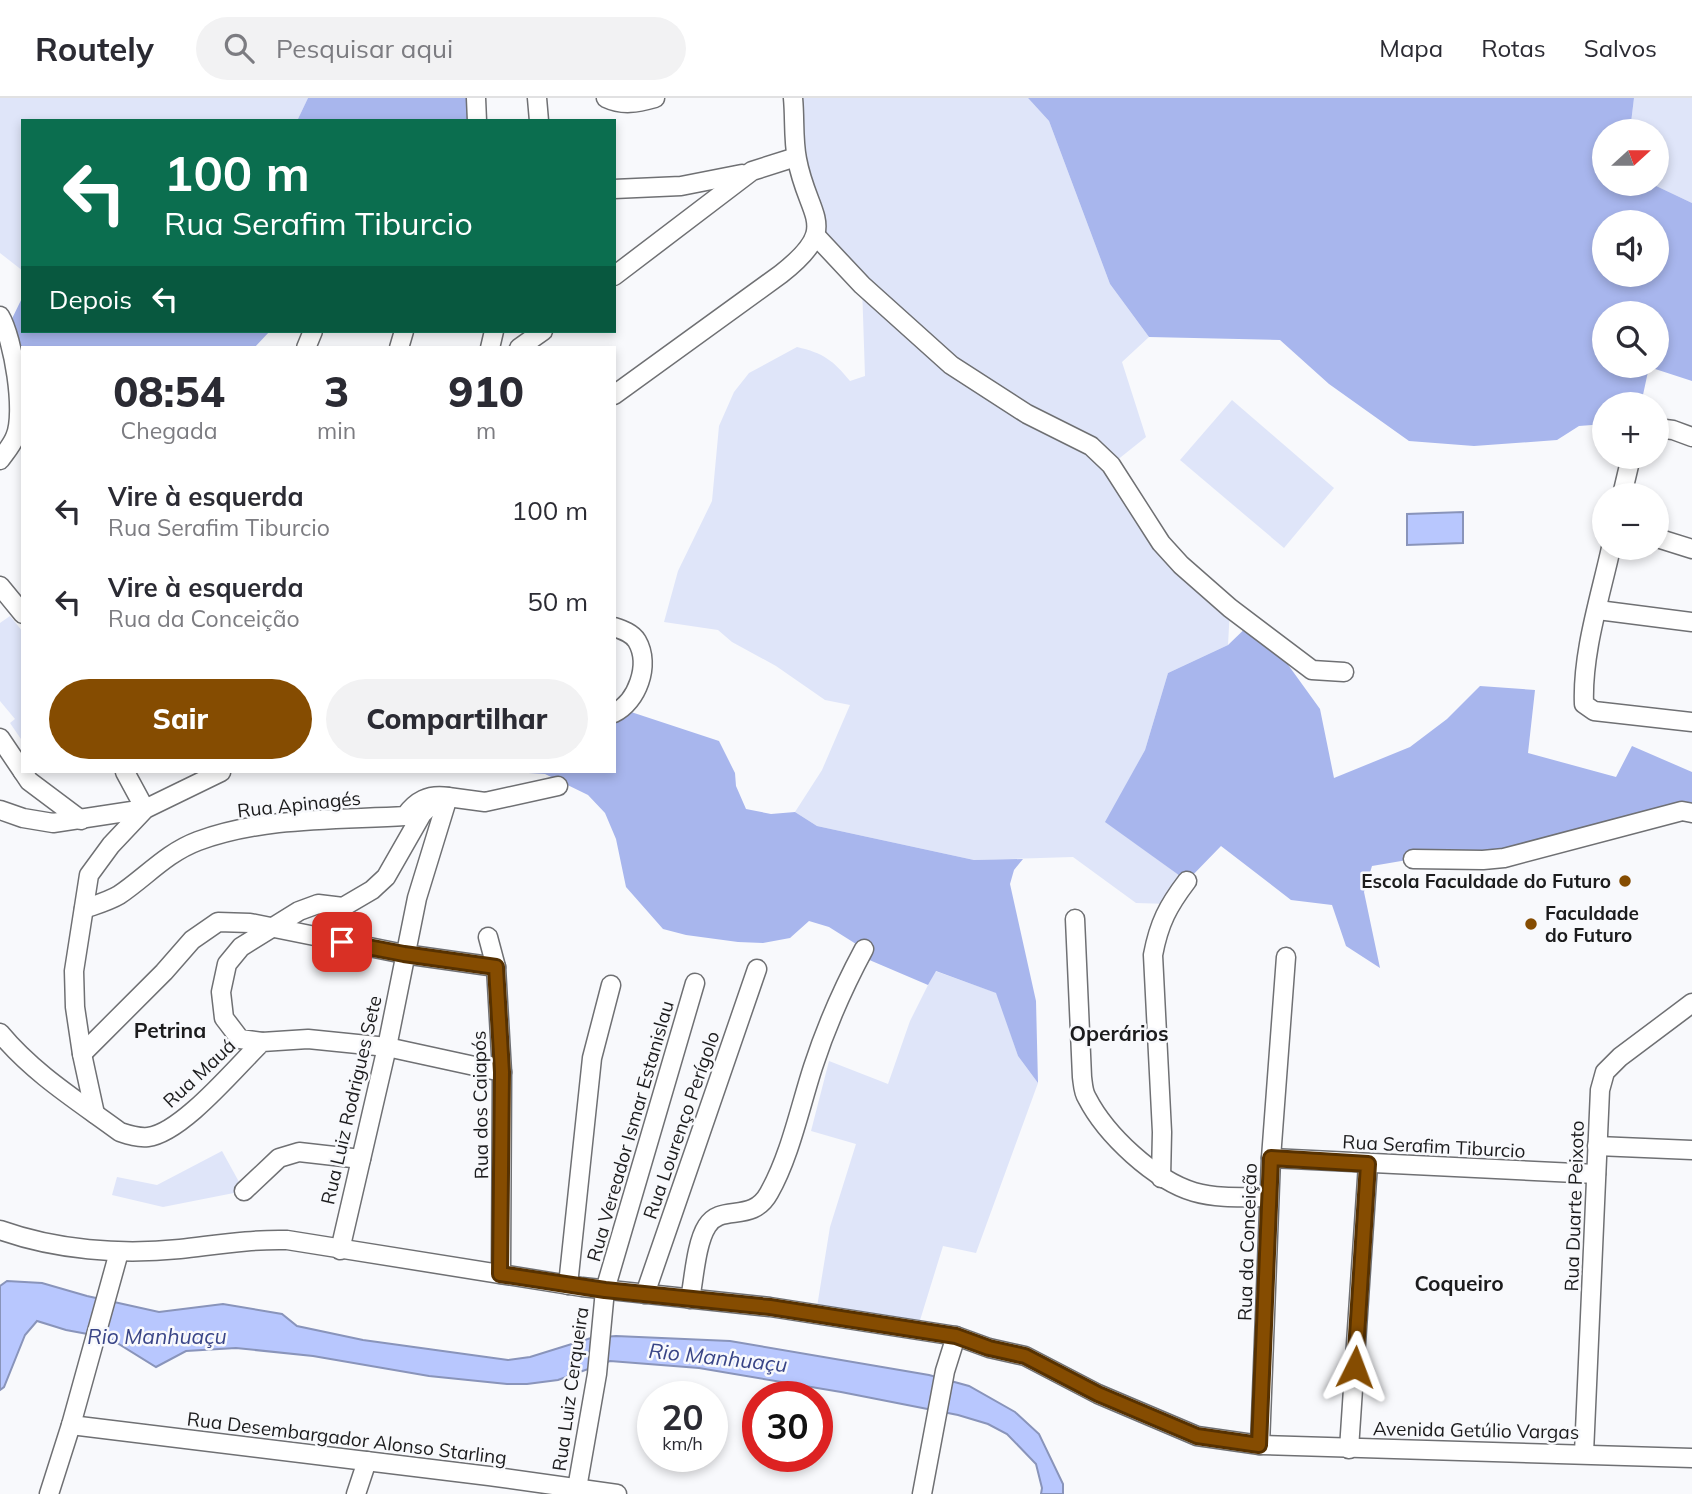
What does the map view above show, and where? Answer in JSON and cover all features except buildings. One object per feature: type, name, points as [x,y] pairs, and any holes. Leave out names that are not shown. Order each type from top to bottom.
[{"type":"street","points":[[476,98],[478,119]]},
{"type":"street","points":[[537,98],[539,119]]},
{"type":"street","points":[[606,98],[618,103],[637,103],[655,98]]},
{"type":"street","points":[[616,394],[789,268],[804,256],[817,236],[817,224],[796,157],[793,98]]},
{"type":"street","points":[[616,190],[681,186],[752,172],[796,157]]},
{"type":"street","points":[[616,274],[752,172]]},
{"type":"street","points":[[817,236],[862,285],[951,365],[1027,414],[1091,446],[1111,465],[1161,542],[1181,565],[1230,608],[1312,670],[1344,672]]},
{"type":"street","points":[[0,460],[17,435],[18,422],[16,373],[3,327]]},
{"type":"street","points":[[522,346],[539,333]]},
{"type":"street","points":[[1669,430],[1692,437]]},
{"type":"street","points":[[1669,542],[1692,549]]},
{"type":"street","points":[[1608,560],[1583,687],[1584,704],[1594,711],[1692,722]]},
{"type":"street","points":[[10,591],[21,610]]},
{"type":"street","points":[[1598,610],[1692,622]]},
{"type":"street","points":[[616,628],[631,634],[637,641],[641,662],[634,696],[616,712]]},
{"type":"street","points":[[0,738],[21,769]]},
{"type":"street","points":[[24,773],[29,781],[81,820]]},
{"type":"street","points":[[126,773],[145,809]]},
{"type":"street","points":[[0,810],[23,818],[54,823],[81,820],[145,809],[219,773]]},
{"type":"street","points":[[262,1042],[240,1039],[224,1018],[221,992],[227,964],[241,947],[299,911],[318,904],[343,907],[372,890],[386,877],[422,814],[437,800],[448,797],[485,803],[558,786]]},
{"type":"street","name":"Rua Apinagés","points":[[84,909],[117,896],[164,858],[197,841],[272,824],[405,816],[414,804],[434,794],[448,797]]},
{"type":"street","name":"Rua Luiz Rodrigues Sete","points":[[340,1250],[387,1047],[404,954],[448,797]]},
{"type":"street","points":[[95,1114],[75,1007],[74,971],[85,887],[94,866],[145,809]]},
{"type":"street","points":[[1413,859],[1493,860],[1682,811],[1692,813]]},
{"type":"street","points":[[1161,1178],[1162,1132],[1153,955],[1158,928],[1170,904],[1187,881]]},
{"type":"street","points":[[1075,919],[1080,1050],[1085,1095],[1107,1127],[1161,1178],[1180,1187],[1208,1195],[1269,1197]]},
{"type":"street","points":[[82,1054],[192,940],[218,922],[250,923],[404,954],[496,967]]},
{"type":"street","name":"Rua dos Caiapós","points":[[488,937],[496,967],[502,1072],[500,1274]]},
{"type":"street","points":[[690,1299],[707,1225],[726,1213],[748,1212],[760,1205],[768,1195],[837,1000],[864,949]]},
{"type":"street","name":"Rua da Conceição","points":[[1259,1445],[1271,1158],[1286,957]]},
{"type":"street","name":"Rua Lourenço Perígolo","points":[[645,1294],[757,969]]},
{"type":"street","name":"Rua Vereador Ismar Estanislau","points":[[605,1290],[695,983]]},
{"type":"street","points":[[569,1285],[592,1058],[611,985]]},
{"type":"street","name":"Rua Duarte Peixoto","points":[[1584,1453],[1600,1090],[1605,1072],[1620,1057],[1692,1003]]},
{"type":"street","name":"Rua Mauá","points":[[0,1033],[29,1064],[120,1132],[132,1136],[148,1137],[162,1133],[183,1121],[262,1042],[308,1040],[387,1047],[502,1072]]},
{"type":"street","points":[[1597,1146],[1692,1150]]},
{"type":"street","points":[[244,1191],[279,1158],[299,1152],[361,1159]]},
{"type":"street","name":"Rua Serafim Tiburcio","points":[[1271,1158],[1596,1174]]},
{"type":"street","points":[[1349,1449],[1368,1164]]},
{"type":"street","name":"Avenida Getúlio Vargas","points":[[0,1230],[54,1245],[119,1252],[272,1240],[605,1290],[782,1308],[956,1336],[989,1348],[1025,1356],[1098,1394],[1197,1436],[1259,1445],[1692,1458]]},
{"type":"street","points":[[49,1494],[119,1252]]},
{"type":"street","name":"Rua Luiz Cerqueira","points":[[577,1492],[597,1374],[605,1290]]},
{"type":"street","points":[[922,1494],[945,1371],[956,1336]]},
{"type":"street","name":"Rua Desembargador Alonso Starling","points":[[71,1425],[367,1461],[577,1492],[617,1494]]},
{"type":"street","points":[[356,1494],[367,1461]]},
{"type":"shaded area","points":[[0,98],[308,98],[298,119],[21,119],[21,269],[0,253]]},
{"type":"shaded area","points":[[308,98],[476,98],[477,119],[298,119]]},
{"type":"shaded area","points":[[793,98],[1028,98],[1049,121],[1110,284],[1149,337],[1122,362],[1146,437],[1111,465],[1140,510],[1230,608],[1228,645],[1168,673],[1145,750],[1106,822],[1187,881],[1170,904],[1136,903],[1073,857],[974,860],[817,826],[795,812],[822,770],[850,705],[825,700],[776,666],[732,642],[718,630],[664,622],[678,571],[712,501],[719,426],[734,392],[749,373],[797,347],[827,358],[850,381],[865,376],[862,285],[816,236]]},
{"type":"shaded area","points":[[1028,98],[1634,98],[1631,119],[1592,119],[1592,196],[1670,196],[1670,193],[1692,203],[1692,381],[1669,374],[1669,301],[1592,301],[1592,378],[1647,378],[1644,392],[1592,392],[1592,425],[1579,426],[1557,440],[1474,446],[1409,441],[1329,384],[1280,340],[1149,337],[1110,284],[1049,121]]},
{"type":"shaded area","points":[[1634,98],[1692,98],[1692,203],[1670,193],[1670,119],[1631,119]]},
{"type":"shaded area","points":[[21,300],[21,333],[268,333],[256,346],[21,346],[21,397],[7,329]]},
{"type":"shaded area","points":[[1232,400],[1334,488],[1284,548],[1180,460]]},
{"type":"shaded area","points":[[10,616],[21,630],[21,739],[10,723],[15,719],[0,701],[0,623]]},
{"type":"shaded area","points":[[1255,619],[1320,709],[1334,778],[1410,747],[1447,719],[1480,686],[1535,690],[1528,753],[1616,777],[1632,746],[1692,772],[1692,813],[1504,858],[1413,859],[1372,866],[1364,892],[1380,968],[1346,946],[1332,905],[1291,900],[1221,846],[1187,881],[1105,822],[1145,750],[1168,673],[1228,645]]},
{"type":"shaded area","points":[[622,709],[719,741],[735,773],[736,786],[746,809],[771,814],[795,812],[817,826],[974,860],[1023,859],[1014,870],[1010,884],[1036,1001],[1038,1083],[1018,1056],[996,993],[936,971],[928,985],[860,956],[864,949],[829,927],[809,921],[790,938],[763,943],[686,935],[663,929],[626,887],[616,839],[605,813],[588,795],[545,774],[528,773],[616,773],[616,712]]},
{"type":"shaded area","points":[[935,971],[997,993],[1018,1056],[1038,1083],[976,1253],[943,1246],[917,1330],[816,1313],[830,1227],[856,1144],[811,1131],[829,1061],[888,1084],[910,1021]]},
{"type":"shaded area","points":[[222,1151],[244,1191],[163,1207],[112,1195],[117,1177],[157,1185]]},
{"type":"water","points":[[1463,512],[1463,543],[1407,545],[1407,514]]},
{"type":"water","name":"Rio Manhuaçu","points":[[7,1281],[42,1283],[159,1312],[223,1304],[282,1314],[297,1326],[363,1340],[508,1360],[530,1357],[591,1338],[616,1336],[730,1341],[929,1375],[969,1386],[1015,1412],[1039,1434],[1063,1484],[1063,1494],[1041,1494],[1036,1464],[1007,1434],[988,1424],[958,1415],[833,1391],[833,1381],[776,1381],[699,1368],[610,1361],[558,1380],[507,1384],[429,1376],[313,1356],[236,1348],[186,1351],[156,1367],[109,1338],[37,1321],[25,1335],[4,1387],[0,1390],[0,1286]]},
{"type":"place","name":"Escola Faculdade do Futuro","points":[[1625,881]]},
{"type":"place","name":"Faculdade do Futuro","points":[[1531,924]]},
{"type":"district","name":"Petrina","points":[[170,1031]]},
{"type":"district","name":"Operários","points":[[1119,1034]]},
{"type":"district","name":"Coqueiro","points":[[1459,1284]]},
{"type":"route","points":[[342,942],[496,967],[502,1072],[500,1274],[605,1290],[770,1307],[956,1336],[989,1348],[1025,1356],[1098,1394],[1197,1436],[1259,1445],[1271,1158],[1368,1164],[1355,1367]]}]
